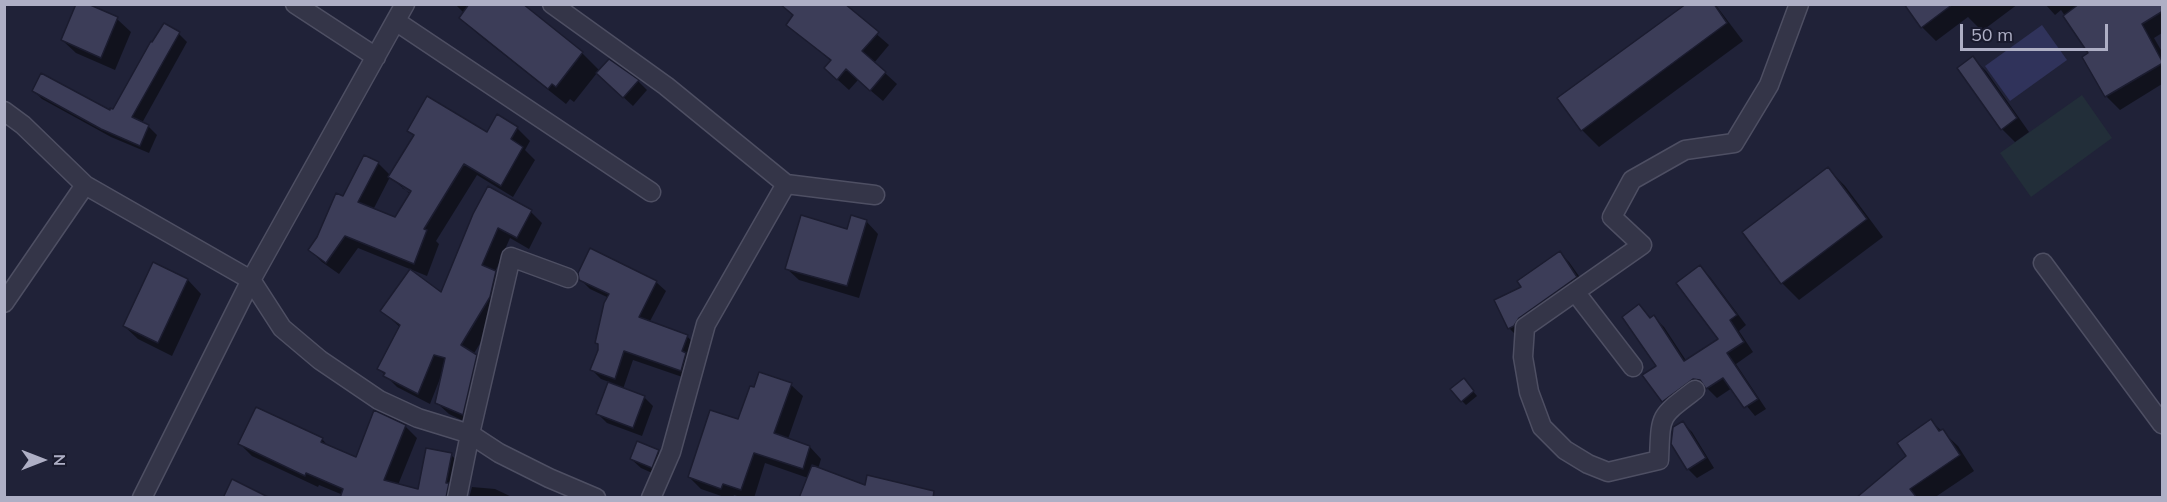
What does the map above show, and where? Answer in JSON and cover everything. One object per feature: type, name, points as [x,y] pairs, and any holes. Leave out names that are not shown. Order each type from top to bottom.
[{"type":"street","points":[[295,4],[376,57]]},
{"type":"street","points":[[143,497],[251,280],[405,4]]},
{"type":"street","points":[[552,4],[666,86],[786,184],[875,195]]},
{"type":"street","points":[[1695,390],[1665,413],[1661,424],[1659,460],[1608,471],[1588,464],[1565,450],[1542,427],[1529,392],[1523,357],[1525,327],[1642,245],[1612,217],[1632,180],[1685,150],[1734,143],[1769,85],[1799,4]]},
{"type":"street","points":[[397,22],[651,192]]},
{"type":"street","points":[[4,111],[23,125],[85,185],[251,280],[282,328],[320,360],[379,400],[418,418],[470,434],[509,458],[596,498]]},
{"type":"street","points":[[651,498],[671,452],[706,324],[786,184]]},
{"type":"street","points":[[4,303],[85,185]]},
{"type":"street","points":[[457,498],[511,257],[568,278]]},
{"type":"street","points":[[2043,263],[2163,424]]},
{"type":"street","points":[[1576,293],[1634,367]]},
{"type":"shaded area","points":[[2082,95],[2112,138],[2031,197],[2000,153]]},
{"type":"water","points":[[2042,25],[2067,60],[2010,101],[1985,66]]},
{"type":"building","points":[[76,4],[88,4],[118,17],[101,58],[61,40]]},
{"type":"building","points":[[469,4],[523,4],[583,52],[556,87],[552,84],[548,89],[459,18]]},
{"type":"building","points":[[780,4],[845,4],[879,32],[862,51],[886,72],[870,91],[846,69],[837,80],[824,68],[831,60],[786,25],[793,15]]},
{"type":"building","points":[[1686,4],[1714,4],[1727,23],[1581,131],[1557,98]]},
{"type":"building","points":[[1904,4],[1953,4],[1921,28]]},
{"type":"building","points":[[2079,4],[2163,4],[2163,11],[2142,24],[2163,63],[2105,97],[2082,57],[2088,53],[2063,16]]},
{"type":"building","points":[[164,23],[180,32],[132,117],[149,125],[140,146],[101,129],[32,91],[41,73],[110,110],[110,108],[113,109],[151,41]]},
{"type":"building","points":[[1973,56],[2017,118],[2001,130],[1957,68]]},
{"type":"building","points":[[609,59],[639,80],[623,98],[596,73]]},
{"type":"building","points":[[427,96],[487,132],[497,114],[518,127],[511,139],[523,147],[501,186],[464,164],[424,229],[427,230],[414,264],[345,236],[326,263],[308,250],[317,237],[336,193],[343,196],[364,155],[379,162],[358,202],[395,217],[411,191],[388,177],[414,135],[407,131]]},
{"type":"building","points":[[1828,167],[1867,219],[1781,284],[1742,232]]},
{"type":"building","points":[[488,186],[532,210],[517,238],[498,228],[482,265],[496,271],[490,297],[461,345],[477,355],[463,415],[435,403],[445,358],[434,355],[418,394],[383,376],[385,373],[377,369],[400,325],[380,311],[410,269],[441,292],[473,214]]},
{"type":"building","points":[[801,215],[847,229],[851,215],[867,220],[847,286],[785,269]]},
{"type":"building","points":[[590,248],[657,281],[639,317],[688,335],[682,351],[686,353],[681,371],[624,351],[615,379],[590,370],[598,350],[598,344],[595,343],[604,303],[609,294],[579,280],[578,273]]},
{"type":"building","points":[[1560,251],[1577,277],[1519,318],[1514,326],[1508,329],[1494,300],[1521,287],[1517,281]]},
{"type":"building","points":[[153,262],[188,279],[158,343],[123,326]]},
{"type":"building","points":[[1700,265],[1737,315],[1730,320],[1744,342],[1727,353],[1758,399],[1744,408],[1723,378],[1706,389],[1700,380],[1693,379],[1662,402],[1642,375],[1656,366],[1622,317],[1639,304],[1650,318],[1654,315],[1684,361],[1718,339],[1676,283]]},
{"type":"building","points":[[759,372],[792,383],[774,433],[810,446],[803,469],[754,453],[741,490],[723,484],[721,489],[688,477],[710,410],[738,419],[750,386],[754,387]]},
{"type":"building","points":[[1464,378],[1474,391],[1461,402],[1450,389]]},
{"type":"building","points":[[608,382],[645,396],[633,428],[596,414]]},
{"type":"building","points":[[256,407],[323,438],[321,442],[356,457],[374,410],[406,425],[384,480],[418,489],[426,448],[452,453],[446,483],[449,483],[446,498],[340,498],[343,489],[306,473],[305,476],[238,444]]},
{"type":"building","points":[[1931,419],[1939,431],[1943,429],[1960,455],[1910,489],[1917,498],[1856,498],[1906,456],[1897,443]]},
{"type":"building","points":[[1683,421],[1706,458],[1687,470],[1671,444],[1673,427]]},
{"type":"building","points":[[637,441],[659,450],[652,468],[630,459]]},
{"type":"building","points":[[812,465],[865,485],[867,475],[934,491],[933,498],[799,498]]},
{"type":"building","points":[[232,479],[270,498],[223,498]]}]
